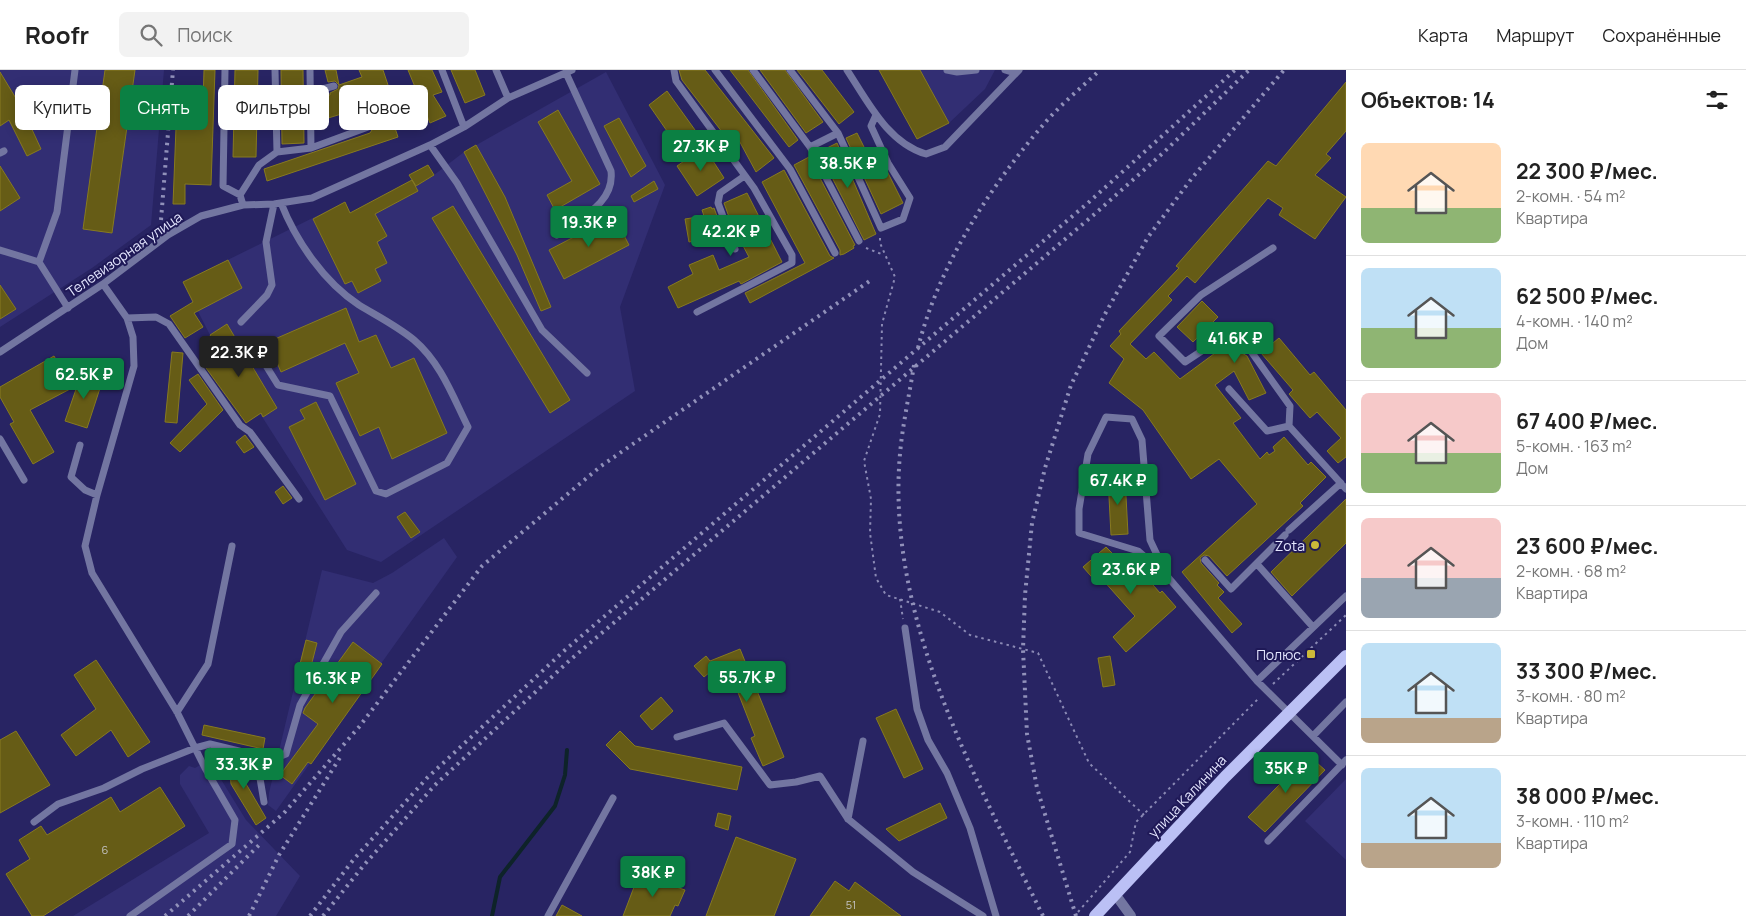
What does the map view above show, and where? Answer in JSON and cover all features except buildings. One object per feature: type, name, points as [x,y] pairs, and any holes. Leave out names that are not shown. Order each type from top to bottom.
[{"type":"main road","name":"улица Калинина","points":[[1094,916],[1289,712],[1346,656]]},
{"type":"street","points":[[1115,894],[1132,916]]},
{"type":"lane","points":[[39,262],[58,212],[75,70]]},
{"type":"lane","points":[[225,70],[223,186],[240,195],[243,205]]},
{"type":"lane","points":[[275,70],[277,152]]},
{"type":"lane","points":[[310,70],[310,85]]},
{"type":"lane","points":[[442,70],[464,127]]},
{"type":"lane","points":[[496,70],[508,98]]},
{"type":"lane","points":[[674,70],[676,81],[743,176],[754,188],[792,255],[792,263],[697,312]]},
{"type":"lane","points":[[715,70],[790,168],[834,253]]},
{"type":"lane","points":[[752,70],[810,147],[859,241]]},
{"type":"lane","points":[[790,70],[838,133],[881,228],[902,219],[910,198],[888,163],[871,126],[876,115]]},
{"type":"lane","points":[[847,70],[876,115],[904,144],[926,154],[945,146],[1017,72]]},
{"type":"lane","points":[[947,70],[957,72],[976,70]]},
{"type":"lane","points":[[1005,70],[1017,72]]},
{"type":"lane","points":[[557,235],[600,205],[610,190],[612,181],[612,172],[569,71]]},
{"type":"lane","name":"Телевизорная улица","points":[[0,352],[103,284],[176,230],[201,216],[243,205],[312,198],[430,145],[464,127],[508,98],[569,71]]},
{"type":"lane","points":[[329,87],[334,86]]},
{"type":"lane","points":[[311,130],[311,148]]},
{"type":"lane","points":[[240,195],[259,165],[277,152],[311,148],[360,130]]},
{"type":"lane","points":[[810,147],[838,133]]},
{"type":"lane","points":[[430,145],[457,183],[542,330],[587,373]]},
{"type":"lane","points":[[735,249],[718,203],[720,193],[743,176]]},
{"type":"lane","points":[[240,322],[267,295],[272,285],[266,242],[277,203]]},
{"type":"lane","points":[[260,356],[278,385],[330,396],[376,491],[386,494],[448,463],[468,427],[439,368],[414,341],[357,304],[332,282],[291,229],[277,203]]},
{"type":"lane","points":[[1205,560],[1232,588],[1287,533],[1343,486],[1289,426],[1290,406],[1235,329],[1185,362],[1159,336],[1201,295],[1273,248]]},
{"type":"lane","points":[[0,250],[39,262],[68,308]]},
{"type":"lane","points":[[103,284],[127,318],[133,337],[134,366],[97,495],[85,546],[92,573],[178,712],[195,748],[235,820],[232,844],[130,916]]},
{"type":"lane","points":[[127,318],[156,318],[170,324],[240,425],[250,432],[299,499]]},
{"type":"lane","points":[[1229,388],[1266,432],[1289,426]]},
{"type":"lane","points":[[1167,576],[1150,540],[1142,440],[1132,419],[1106,417],[1088,454],[1079,509],[1079,532],[1138,551],[1167,576],[1257,681],[1313,736],[1344,762],[1268,841]]},
{"type":"lane","points":[[0,439],[24,480]]},
{"type":"lane","points":[[80,445],[71,477],[85,490],[97,495]]},
{"type":"lane","points":[[178,712],[208,664],[232,546]]},
{"type":"lane","points":[[1257,564],[1313,627]]},
{"type":"lane","points":[[34,822],[58,804],[104,788],[195,748],[210,744],[276,758],[286,754],[300,705],[341,632],[376,593]]},
{"type":"lane","points":[[1257,681],[1346,596]]},
{"type":"lane","points":[[905,628],[917,709],[928,740],[947,773],[970,828],[996,916]]},
{"type":"lane","points":[[1313,736],[1346,702]]},
{"type":"lane","points":[[677,738],[724,724],[770,785],[796,782],[820,776],[848,819],[913,872],[982,916]]},
{"type":"lane","points":[[848,819],[863,741]]},
{"type":"lane","points":[[256,755],[264,802]]},
{"type":"lane","points":[[548,916],[614,798]]},
{"type":"path","points":[[881,228],[880,243],[895,277],[882,324],[880,414],[864,461],[871,499],[870,533],[876,578],[886,595],[940,612],[970,635],[1038,653],[1089,763],[1144,815]]},
{"type":"path","points":[[859,241],[868,249],[885,256]]},
{"type":"path","points":[[900,599],[905,628]]},
{"type":"path","points":[[1078,912],[1130,852],[1136,822],[1266,690],[1346,615]]},
{"type":"shaded area","points":[[0,70],[164,70],[163,85],[120,85],[120,130],[159,130],[151,225],[92,268],[0,327]]},
{"type":"shaded area","points":[[879,70],[995,70],[985,89],[949,123],[917,139]]},
{"type":"shaded area","points":[[606,72],[665,185],[620,307],[635,391],[381,562],[347,550],[210,335],[183,282],[345,202],[356,224],[418,191],[416,186],[464,152]]},
{"type":"shaded area","points":[[444,538],[457,557],[276,811],[268,805],[269,793],[322,570],[373,583],[392,573]]},
{"type":"shaded area","points":[[209,760],[246,820],[300,876],[276,916],[73,916],[209,833],[180,784],[180,775],[189,766],[195,768]]},
{"type":"shaded area","points":[[1346,779],[1346,860],[1305,821]]},
{"type":"waterway","points":[[492,916],[500,877],[555,806],[565,775],[567,750]]},
{"type":"railway","points":[[161,220],[173,70]]},
{"type":"railway","points":[[918,348],[938,288],[952,258],[985,202],[1023,149],[1043,125],[1100,70]]},
{"type":"railway","points":[[310,916],[354,859],[427,778],[565,650],[1089,202],[1235,70]]},
{"type":"railway","points":[[323,916],[364,865],[435,785],[570,660],[1097,212],[1164,152],[1249,70]]},
{"type":"railway","points":[[1076,916],[1037,788],[1027,734],[1023,649],[1025,595],[1032,523],[1045,468],[1071,385],[1105,314],[1148,237],[1192,178],[1284,70]]},
{"type":"railway","points":[[165,916],[284,813],[359,727],[482,566],[601,466],[871,280]]},
{"type":"railway","points":[[914,365],[901,444],[899,506],[905,567],[919,628],[939,688],[962,747],[1043,916]]},
{"type":"railway","points":[[249,916],[279,855],[341,756]]},
{"type":"railway","points":[[188,916],[262,842]]},
{"type":"place","name":"Zota","points":[[1315,545]]},
{"type":"place","name":"Полюс","points":[[1311,654]]}]
